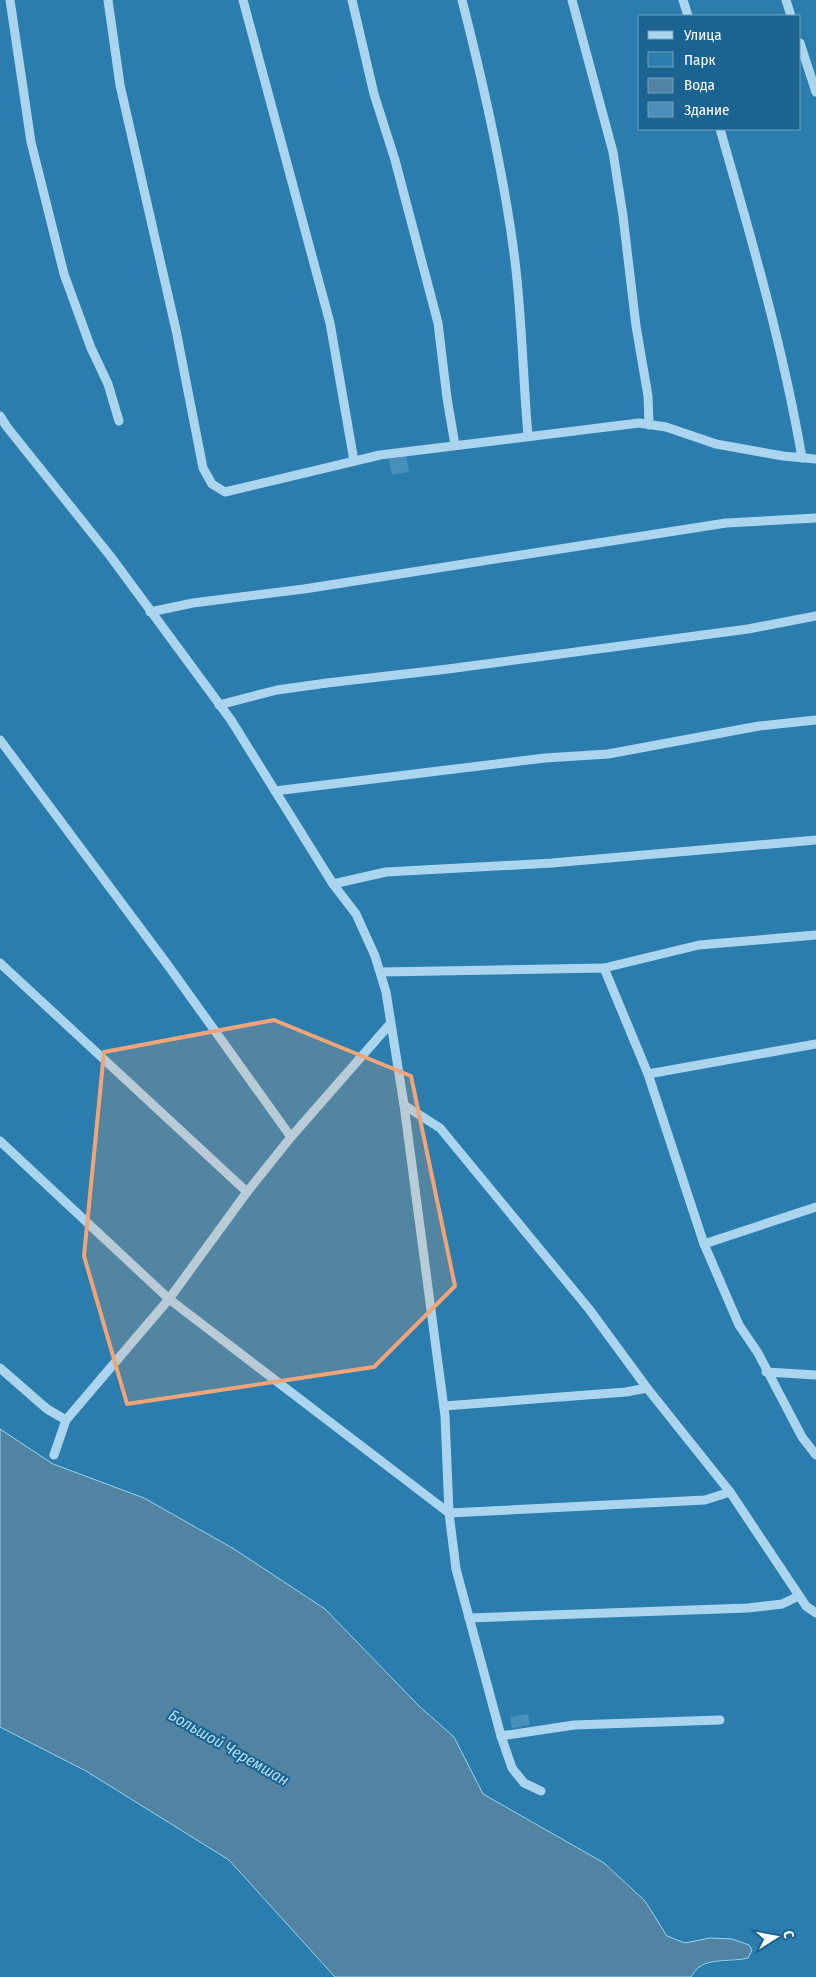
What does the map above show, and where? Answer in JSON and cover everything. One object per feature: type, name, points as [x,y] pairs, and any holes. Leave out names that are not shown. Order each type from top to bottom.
[{"type":"street","points":[[10,0],[31,142],[64,274],[91,348],[108,384],[119,421]]},
{"type":"street","points":[[108,0],[120,85],[176,330],[204,468],[212,484],[224,492],[380,455],[639,424],[666,427],[716,444],[816,459]]},
{"type":"street","points":[[243,0],[330,323],[354,461]]},
{"type":"street","points":[[352,0],[374,94],[395,160],[438,323],[455,445]]},
{"type":"street","points":[[462,0],[492,129],[515,262],[528,436]]},
{"type":"street","points":[[572,0],[612,152],[623,216],[636,326],[648,396],[649,425]]},
{"type":"street","points":[[683,0],[688,15]]},
{"type":"street","points":[[786,0],[791,15]]},
{"type":"street","points":[[801,46],[816,92]]},
{"type":"street","points":[[720,130],[776,336],[802,458]]},
{"type":"street","points":[[0,416],[111,556],[150,612],[231,720],[333,884],[356,914],[381,972],[386,992],[404,1105],[444,1406],[449,1513],[456,1569],[501,1736],[512,1768],[524,1783],[541,1791]]},
{"type":"street","points":[[150,612],[193,603],[304,589],[726,523],[816,518]]},
{"type":"street","points":[[219,705],[277,690],[748,629],[816,616]]},
{"type":"street","points":[[275,791],[545,758],[608,754],[759,726],[816,720]]},
{"type":"street","points":[[0,740],[167,964],[291,1137]]},
{"type":"street","points":[[333,884],[386,872],[552,863],[816,840]]},
{"type":"street","points":[[381,972],[604,968],[699,945],[816,935]]},
{"type":"street","points":[[0,963],[247,1192]]},
{"type":"street","points":[[604,968],[648,1074],[704,1244],[739,1325],[758,1353],[766,1372],[802,1437],[816,1455]]},
{"type":"street","points":[[54,1455],[66,1420],[169,1299],[247,1192],[291,1137],[390,1024]]},
{"type":"street","points":[[648,1074],[816,1044]]},
{"type":"street","points":[[404,1105],[440,1128],[589,1309],[647,1388],[730,1492],[806,1606],[816,1613]]},
{"type":"street","points":[[0,1141],[169,1299],[449,1513],[705,1500],[730,1492]]},
{"type":"street","points":[[704,1244],[816,1206]]},
{"type":"street","points":[[0,1368],[47,1409],[66,1420]]},
{"type":"street","points":[[766,1372],[816,1376]]},
{"type":"street","points":[[444,1406],[626,1392],[647,1388]]},
{"type":"street","points":[[469,1618],[748,1608],[782,1604],[799,1596]]},
{"type":"street","points":[[501,1736],[574,1725],[720,1720]]},
{"type":"highlighted area","points":[[274,1020],[411,1076],[455,1286],[374,1367],[127,1404],[84,1256],[104,1052]]},
{"type":"green space","points":[[0,0],[816,0],[816,1977],[691,1977],[698,1967],[714,1962],[739,1961],[710,1938],[685,1943],[667,1936],[645,1901],[604,1863],[483,1794],[454,1737],[419,1706],[325,1609],[234,1549],[144,1498],[53,1464],[0,1429]]},
{"type":"green space","points":[[0,1727],[86,1771],[229,1860],[335,1977],[0,1977]]},
{"type":"water","name":"Большой Черемшан","points":[[0,1429],[53,1464],[144,1498],[234,1549],[325,1609],[419,1706],[454,1737],[483,1794],[604,1863],[645,1901],[667,1936],[685,1943],[710,1938],[732,1939],[749,1945],[752,1950],[748,1958],[704,1964],[691,1977],[335,1977],[229,1860],[86,1771],[0,1727]]},
{"type":"building","points":[[406,456],[409,472],[392,475],[389,459]]},
{"type":"building","points":[[528,1714],[530,1725],[512,1728],[510,1717]]}]
